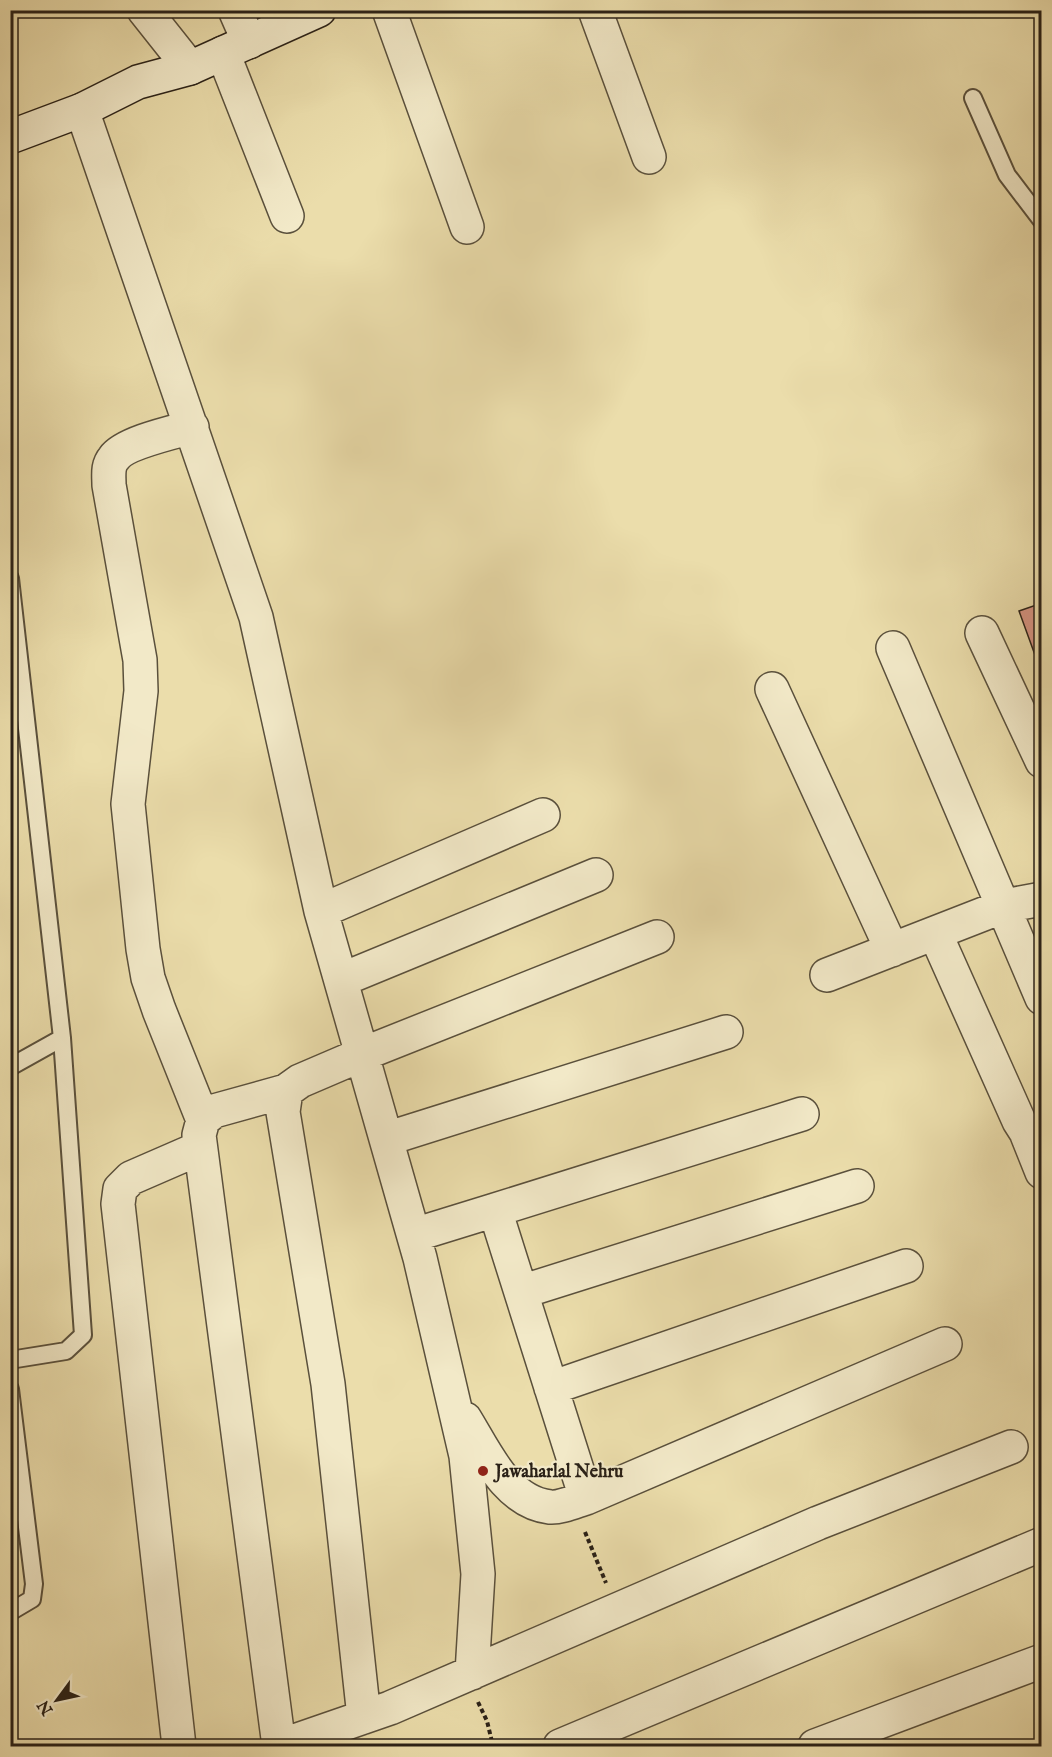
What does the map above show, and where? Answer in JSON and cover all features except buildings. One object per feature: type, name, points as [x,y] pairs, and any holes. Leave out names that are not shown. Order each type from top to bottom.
[{"type":"street","points":[[144,10],[190,68]]},
{"type":"street","points":[[235,10],[236,47],[287,216]]},
{"type":"street","points":[[10,137],[82,110],[138,82],[190,68],[319,10]]},
{"type":"street","points":[[389,10],[467,226]]},
{"type":"street","points":[[595,10],[649,157]]},
{"type":"street","points":[[82,110],[256,617],[321,911],[414,1235],[466,1456],[478,1574],[469,1675]]},
{"type":"street","points":[[192,427],[126,448],[115,456],[109,467],[109,485],[140,660],[141,691],[128,804],[142,949],[148,978],[202,1134],[280,1746],[364,1717],[469,1675],[818,1523],[1011,1447]]},
{"type":"street","points":[[982,633],[1041,761]]},
{"type":"street","points":[[893,648],[1041,998]]},
{"type":"street","points":[[772,689],[891,950]]},
{"type":"street","points":[[321,911],[543,814]]},
{"type":"street","points":[[341,980],[596,874]]},
{"type":"street","points":[[827,975],[1004,906],[1041,899]]},
{"type":"street","points":[[935,933],[1034,1132],[1041,1172]]},
{"type":"street","points":[[179,1746],[118,1204],[120,1189],[131,1178],[202,1134],[214,1111],[286,1091],[300,1081],[363,1054],[657,937]]},
{"type":"street","points":[[386,1139],[726,1032]]},
{"type":"street","points":[[286,1091],[283,1112],[328,1384],[364,1717]]},
{"type":"street","points":[[414,1235],[802,1114]]},
{"type":"street","points":[[521,1292],[857,1186]]},
{"type":"street","points":[[495,1210],[586,1498]]},
{"type":"street","points":[[551,1388],[906,1266]]},
{"type":"street","points":[[453,1400],[507,1485],[526,1498],[550,1507],[586,1498],[945,1344]]},
{"type":"street","points":[[560,1746],[1041,1544]]},
{"type":"street","points":[[815,1746],[1041,1661]]},
{"type":"lane","points":[[973,98],[1007,175],[1041,221]]},
{"type":"lane","points":[[10,578],[62,1038],[83,1335],[66,1351],[10,1360]]},
{"type":"lane","points":[[10,1067],[62,1038]]},
{"type":"lane","points":[[10,1389],[34,1584],[32,1599],[10,1612]]},
{"type":"path","points":[[543,1504],[587,1533],[617,1611]]},
{"type":"path","points":[[469,1675],[488,1720],[493,1746]]},
{"type":"place","name":"Jawaharlal Nehru","points":[[483,1471]]}]
